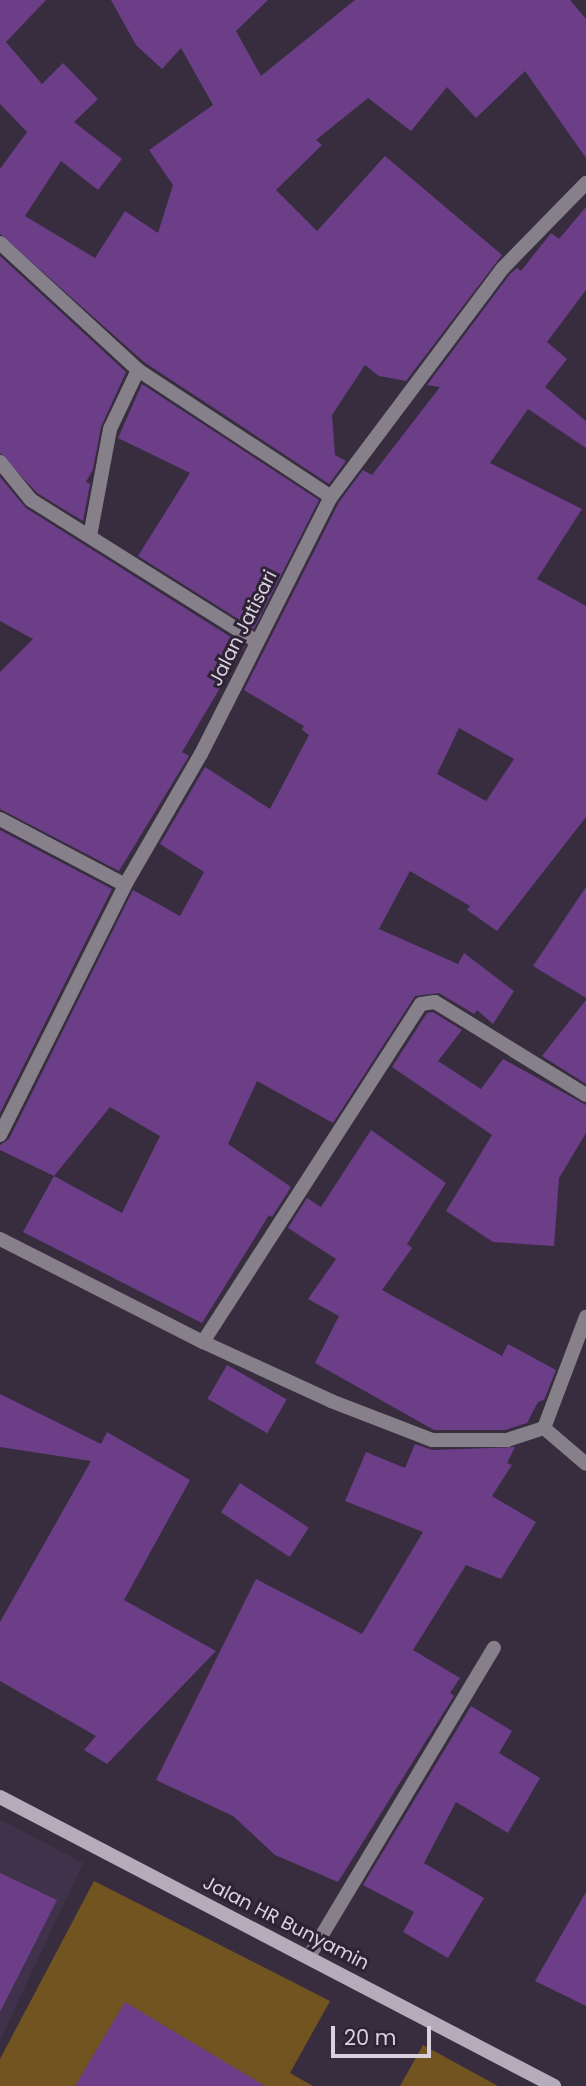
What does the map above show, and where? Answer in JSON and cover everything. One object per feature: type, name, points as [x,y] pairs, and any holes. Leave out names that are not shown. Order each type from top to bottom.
[{"type":"main road","name":"Jalan HR Bunyamin","points":[[0,1797],[310,1955],[554,2086]]},
{"type":"street","name":"Jalan Jatisari","points":[[0,1135],[125,885],[201,754],[331,497],[503,268],[586,183]]},
{"type":"street","points":[[0,243],[138,370],[331,497]]},
{"type":"street","points":[[90,537],[110,429],[138,370]]},
{"type":"street","points":[[0,462],[31,500],[257,642]]},
{"type":"street","points":[[0,819],[125,885]]},
{"type":"street","points":[[203,1342],[424,1002],[435,1002],[586,1095]]},
{"type":"street","points":[[0,1239],[203,1342],[331,1401],[432,1440],[507,1440],[544,1428]]},
{"type":"street","points":[[544,1428],[586,1317]]},
{"type":"street","points":[[544,1428],[586,1464]]},
{"type":"street","points":[[310,1955],[494,1648]]},
{"type":"shaded area","points":[[0,1819],[83,1863],[0,2040]]},
{"type":"shaded area","points":[[94,1881],[330,2001],[290,2073],[313,2086],[0,2086],[0,2059]]},
{"type":"shaded area","points":[[423,2045],[498,2086],[400,2086]]},
{"type":"building","points":[[0,0],[46,0],[6,42],[42,84],[63,63],[98,99],[74,122],[122,159],[98,190],[61,161],[25,216],[95,258],[125,211],[158,233],[173,185],[149,150],[213,105],[181,48],[162,69],[136,45],[111,0],[268,0],[236,31],[261,76],[355,0],[570,0],[586,19],[586,158],[525,71],[476,118],[447,87],[411,131],[368,98],[316,140],[322,145],[276,190],[317,231],[385,156],[502,255],[406,381],[379,376],[365,365],[332,415],[335,455],[346,461],[329,484],[144,362],[0,234],[0,169],[27,132],[0,104]]},
{"type":"building","points":[[586,207],[586,290],[547,342],[567,359],[545,387],[586,421],[586,448],[528,409],[490,463],[582,509],[537,579],[586,606],[586,817],[497,931],[467,910],[470,906],[410,871],[379,929],[458,964],[464,953],[514,991],[493,1024],[477,1010],[474,1014],[439,993],[415,996],[333,1123],[257,1081],[228,1144],[291,1187],[272,1217],[269,1215],[202,1323],[23,1232],[54,1176],[0,1150],[0,1145],[9,1139],[133,890],[180,916],[204,872],[160,844],[205,767],[270,809],[309,735],[302,730],[304,726],[244,690],[339,502],[363,470],[372,475],[440,387],[427,385],[510,274],[517,268],[521,271],[551,233],[559,239]],"holes":[[[459,728],[514,759],[486,801],[437,774]],[[110,1107],[160,1136],[122,1213],[54,1176]]]},
{"type":"building","points":[[0,256],[126,372],[101,427],[93,469],[86,482],[90,484],[83,521],[37,493],[0,453]]},
{"type":"building","points":[[142,384],[319,500],[254,629],[138,556],[190,473],[118,438]]},
{"type":"building","points":[[0,477],[26,508],[245,646],[182,752],[189,756],[119,871],[0,809],[0,672],[33,639],[0,621]]},
{"type":"building","points":[[0,830],[112,889],[0,1113]]},
{"type":"building","points":[[586,887],[586,998],[533,966]]},
{"type":"building","points":[[586,1000],[586,1084],[542,1056]]},
{"type":"building","points":[[433,1012],[462,1030],[438,1061],[481,1089],[503,1059],[586,1105],[586,1133],[559,1178],[554,1246],[493,1242],[446,1211],[492,1135],[392,1067],[427,1013]]},
{"type":"building","points":[[371,1130],[446,1183],[407,1244],[412,1248],[382,1290],[502,1356],[508,1344],[556,1370],[544,1400],[538,1402],[527,1423],[505,1430],[434,1430],[315,1363],[339,1316],[308,1299],[336,1259],[288,1228],[307,1198],[321,1207]]},
{"type":"building","points":[[227,1365],[287,1400],[267,1433],[208,1399]]},
{"type":"building","points":[[0,1394],[101,1444],[107,1432],[190,1480],[124,1600],[216,1651],[107,1764],[84,1750],[96,1736],[0,1681],[0,1622],[91,1461],[0,1447]]},
{"type":"building","points":[[415,1444],[432,1450],[515,1447],[507,1463],[512,1465],[492,1496],[536,1522],[501,1579],[466,1565],[413,1650],[460,1678],[450,1693],[454,1696],[338,1882],[275,1855],[233,1816],[156,1780],[256,1579],[362,1634],[423,1532],[345,1501],[366,1452],[405,1468]]},
{"type":"building","points":[[240,1483],[309,1528],[290,1557],[221,1512]]},
{"type":"building","points":[[471,1706],[512,1731],[499,1753],[540,1778],[508,1833],[456,1802],[424,1863],[484,1898],[448,1958],[403,1932],[414,1912],[363,1885]]},
{"type":"building","points":[[0,1873],[57,1900],[0,2012]]},
{"type":"building","points":[[586,1892],[586,2006],[535,1981]]},
{"type":"building","points":[[125,2002],[265,2086],[75,2086]]}]
